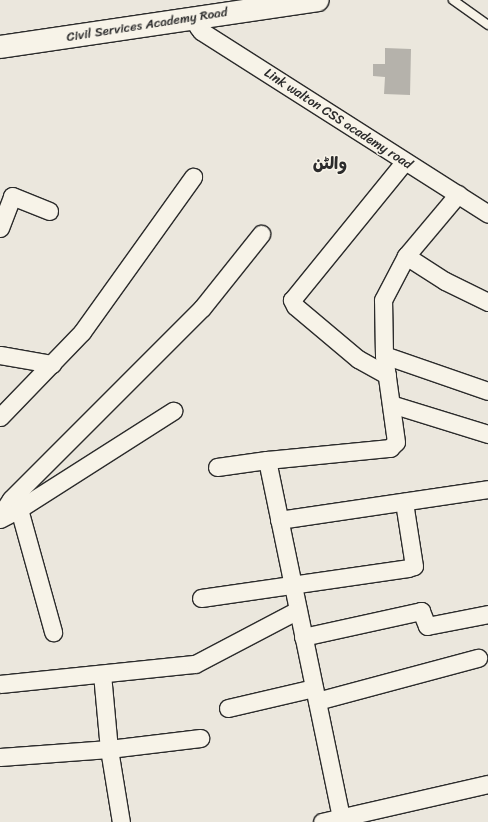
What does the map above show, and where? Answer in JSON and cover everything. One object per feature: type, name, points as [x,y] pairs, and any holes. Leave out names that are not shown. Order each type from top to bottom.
[{"type":"street","name":"Civil Services Academy Road","points":[[0,47],[318,0]]},
{"type":"street","name":"Link walton CSS academy road","points":[[197,18],[198,27],[201,31],[404,162],[458,194],[488,214]]},
{"type":"street","points":[[387,375],[358,359],[296,306],[292,300],[404,162]]},
{"type":"street","points":[[0,417],[82,332],[193,177]]},
{"type":"street","points":[[217,467],[267,460],[390,448],[396,442],[384,355],[383,300],[406,256],[458,194]]},
{"type":"street","points":[[0,228],[12,196],[48,211]]},
{"type":"street","points":[[0,516],[11,498],[202,308],[260,234]]},
{"type":"street","points":[[406,256],[445,281],[488,302]]},
{"type":"street","points":[[0,355],[52,364]]},
{"type":"street","points":[[384,355],[488,391]]},
{"type":"street","points":[[391,404],[488,434]]},
{"type":"street","points":[[0,519],[20,509],[173,411]]},
{"type":"street","points":[[267,460],[341,817]]},
{"type":"street","points":[[279,520],[488,489]]},
{"type":"street","points":[[201,598],[414,566],[404,502]]},
{"type":"street","points":[[20,509],[52,632]]},
{"type":"street","points":[[0,684],[195,664],[298,610]]},
{"type":"street","points":[[303,637],[421,610],[427,626],[488,614]]},
{"type":"street","points":[[228,708],[316,694],[478,658]]},
{"type":"street","points":[[102,674],[109,749],[121,822]]},
{"type":"street","points":[[0,757],[109,749],[200,738]]},
{"type":"street","points":[[322,822],[488,784]]},
{"type":"lane","points":[[453,0],[488,25]]},
{"type":"building","points":[[385,48],[411,49],[410,95],[384,94],[385,77],[373,76],[373,64],[385,64]]},
{"type":"district","name":"والٹن","points":[[330,164]]}]
